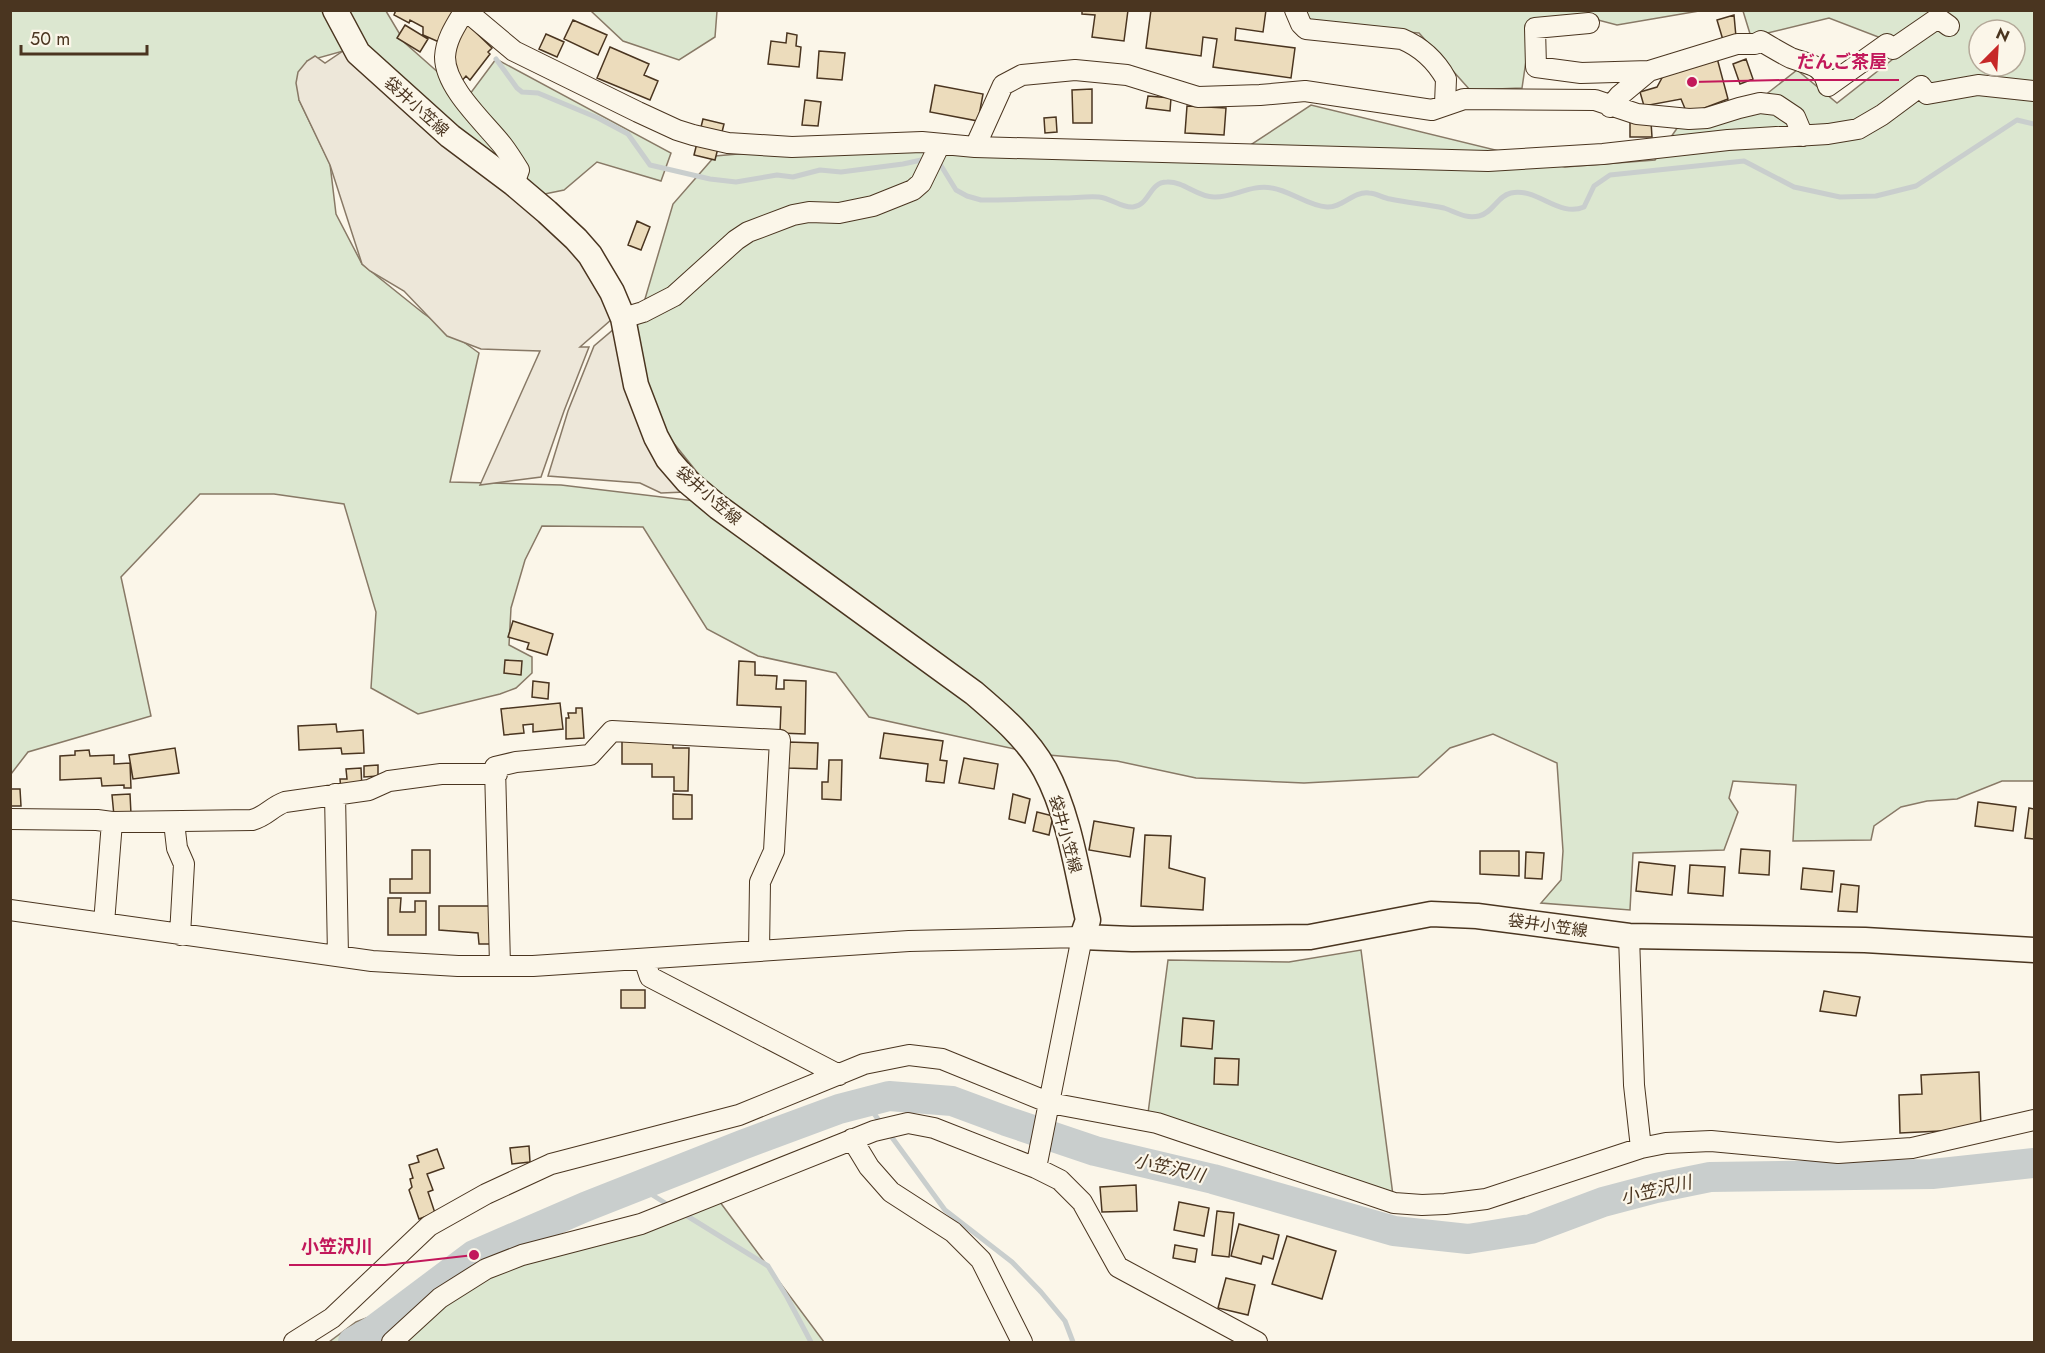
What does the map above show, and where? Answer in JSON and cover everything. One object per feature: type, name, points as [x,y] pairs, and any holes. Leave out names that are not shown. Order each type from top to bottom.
[{"type":"main road","name":"袋井小笠線","points":[[335,10],[358,53],[450,136],[514,184],[569,232],[590,255],[612,292],[623,318],[636,385],[646,416],[668,459],[687,481],[718,507],[974,693],[1011,725],[1031,749],[1045,770],[1060,805],[1088,920],[1082,937],[1132,939],[1310,937],[1431,914],[1477,916],[1629,936],[1865,940],[2034,950]]},
{"type":"street","points":[[514,184],[519,170],[458,92],[447,69],[447,44],[465,10],[514,51],[677,130],[728,143],[792,147],[922,142],[975,147],[1488,161],[1603,154],[1728,140],[1828,134],[1858,129],[1882,115],[1921,86],[1926,94],[1978,85],[2024,88],[2034,91]]},
{"type":"street","points":[[1295,10],[1301,24],[1306,29],[1402,39],[1416,45],[1430,58],[1446,79],[1445,104]]},
{"type":"street","points":[[1589,23],[1535,28],[1536,67],[1581,73],[1649,71],[1737,44],[1755,44],[1761,41],[1796,60],[1813,64],[1826,76],[1828,86],[1887,44],[1893,50],[1938,18],[1949,26]]},
{"type":"street","points":[[975,147],[1003,85],[1022,75],[1075,70],[1127,75],[1198,97],[1305,91],[1432,110],[1464,99],[1595,100],[1610,107],[1638,114],[1689,119],[1707,118],[1760,103],[1777,105],[1795,117],[1803,136]]},
{"type":"street","points":[[1610,107],[1649,71]]},
{"type":"street","points":[[623,318],[643,312],[675,296],[736,240],[748,232],[793,215],[810,212],[839,213],[873,206],[913,190],[921,183],[940,144]]},
{"type":"street","points":[[500,965],[497,774],[495,767],[590,755],[612,731],[780,740],[774,851],[760,882],[759,951]]},
{"type":"street","points":[[10,819],[112,822],[252,820],[262,817],[275,806],[285,802],[369,790],[389,781],[441,774],[497,774]]},
{"type":"street","points":[[335,794],[338,956]]},
{"type":"street","points":[[104,923],[112,822]]},
{"type":"street","points":[[174,822],[177,848],[184,864],[180,935]]},
{"type":"street","points":[[10,910],[338,956],[458,966],[533,966],[909,941],[1082,937],[1036,1168]]},
{"type":"street","points":[[1629,936],[1634,1085],[1641,1148]]},
{"type":"street","points":[[644,959],[650,977],[839,1074]]},
{"type":"street","points":[[294,1342],[332,1318],[429,1226],[486,1194],[551,1164],[739,1115],[864,1064],[909,1055],[942,1059],[1050,1103],[1157,1123],[1394,1203],[1422,1205],[1445,1204],[1503,1195],[1641,1148],[1691,1140],[1838,1153],[1912,1148],[2034,1120]]},
{"type":"street","points":[[392,1342],[440,1298],[486,1269],[522,1255],[641,1224],[852,1139],[874,1131],[909,1124],[934,1128],[1036,1168],[1060,1180],[1082,1202],[1118,1267],[1257,1342]]},
{"type":"street","points":[[852,1139],[869,1167],[891,1192],[953,1232],[981,1260],[1022,1342]]},
{"type":"green space","points":[[11,11],[386,11],[405,43],[467,98],[496,59],[671,153],[661,181],[597,162],[564,190],[540,195],[343,51],[307,61],[299,100],[330,164],[336,214],[362,264],[423,313],[479,353],[450,482],[561,485],[695,501],[705,482],[668,436],[643,381],[637,326],[673,204],[715,156],[903,140],[1246,148],[1311,105],[1565,167],[1655,160],[1680,124],[1741,114],[1797,70],[1837,103],[1907,48],[1829,18],[1751,37],[1743,11],[2034,11],[2034,781],[2002,781],[1957,799],[1927,801],[1901,807],[1874,826],[1871,840],[1793,841],[1796,785],[1733,781],[1729,798],[1738,812],[1724,850],[1633,853],[1630,910],[1541,903],[1561,880],[1563,851],[1557,763],[1493,734],[1450,748],[1418,777],[1304,783],[1196,778],[1117,761],[1037,754],[869,717],[836,673],[758,656],[707,629],[643,527],[542,526],[525,560],[511,608],[509,645],[532,657],[532,673],[516,688],[500,694],[418,714],[371,688],[376,612],[344,504],[274,494],[200,494],[121,577],[151,716],[28,752],[11,774]]},
{"type":"green space","points":[[591,11],[717,11],[715,37],[679,60],[623,41]]},
{"type":"green space","points":[[1293,11],[1699,11],[1617,25],[1579,15],[1532,20],[1522,88],[1470,90],[1419,33],[1313,25]]},
{"type":"green space","points":[[1361,950],[1394,1203],[1147,1121],[1168,960],[1289,962]]},
{"type":"green space","points":[[714,1194],[824,1342],[329,1342],[356,1322],[458,1283]]},
{"type":"shaded area","points":[[343,51],[351,63],[397,104],[540,216],[586,265],[612,319],[580,347],[589,347],[541,477],[480,485],[540,351],[481,349],[447,336],[404,291],[362,264],[330,165],[299,100],[296,83],[298,72],[307,61],[315,56],[325,63]]},
{"type":"shaded area","points":[[614,329],[637,421],[649,448],[685,492],[661,493],[640,483],[548,476],[568,411],[594,346]]},
{"type":"building","points":[[396,10],[456,10],[439,42],[423,35],[423,27],[394,15]]},
{"type":"building","points":[[1082,10],[1128,10],[1124,41],[1092,37],[1095,15],[1082,14]]},
{"type":"building","points":[[1151,10],[1266,10],[1263,32],[1236,28],[1235,40],[1295,48],[1291,78],[1213,67],[1217,39],[1203,37],[1201,56],[1146,48]]},
{"type":"building","points":[[1734,15],[1736,37],[1723,40],[1717,20]]},
{"type":"building","points":[[573,20],[607,35],[598,55],[564,39]]},
{"type":"building","points":[[467,24],[492,48],[470,80],[466,76],[460,83],[451,47]]},
{"type":"building","points":[[405,25],[428,39],[420,52],[397,38]]},
{"type":"building","points":[[787,33],[797,35],[796,46],[801,47],[799,67],[768,64],[771,41],[786,43]]},
{"type":"building","points":[[546,34],[564,42],[557,57],[539,49]]},
{"type":"building","points":[[610,47],[649,64],[644,75],[658,81],[650,100],[597,78]]},
{"type":"building","points":[[819,51],[845,53],[842,80],[817,78]]},
{"type":"building","points":[[1717,58],[1728,99],[1699,110],[1686,111],[1681,99],[1644,106],[1640,92],[1657,87],[1663,76]]},
{"type":"building","points":[[1746,59],[1753,79],[1740,84],[1733,64]]},
{"type":"building","points":[[935,85],[983,94],[978,121],[930,112]]},
{"type":"building","points":[[1092,89],[1092,123],[1073,123],[1072,90]]},
{"type":"building","points":[[1148,96],[1171,98],[1170,111],[1146,108]]},
{"type":"building","points":[[805,100],[821,102],[818,126],[802,125]]},
{"type":"building","points":[[1187,106],[1226,108],[1224,135],[1185,133]]},
{"type":"building","points":[[1056,117],[1057,132],[1045,133],[1044,118]]},
{"type":"building","points":[[703,119],[724,124],[715,160],[694,155]]},
{"type":"building","points":[[1630,122],[1651,122],[1652,137],[1630,137]]},
{"type":"building","points":[[637,221],[650,227],[641,250],[628,245]]},
{"type":"building","points":[[513,621],[553,634],[547,655],[527,649],[529,643],[508,637]]},
{"type":"building","points":[[505,660],[522,661],[521,675],[504,673]]},
{"type":"building","points":[[739,661],[755,662],[755,675],[777,676],[776,689],[784,689],[784,680],[806,681],[805,734],[780,733],[781,707],[737,705]]},
{"type":"building","points":[[533,681],[549,683],[548,699],[532,697]]},
{"type":"building","points":[[560,703],[563,729],[533,732],[533,724],[523,725],[524,733],[504,735],[501,709]]},
{"type":"building","points":[[576,708],[582,708],[584,738],[566,739],[566,718],[569,718],[568,713],[576,713]]},
{"type":"building","points":[[336,724],[337,732],[363,730],[364,753],[342,754],[341,748],[299,750],[298,726]]},
{"type":"building","points":[[884,733],[943,741],[940,760],[947,761],[944,783],[926,781],[928,764],[880,758]]},
{"type":"building","points":[[622,737],[673,738],[673,748],[689,748],[688,791],[674,791],[674,777],[652,777],[652,764],[622,764]]},
{"type":"building","points":[[788,742],[818,743],[817,769],[787,768]]},
{"type":"building","points":[[175,748],[179,773],[133,779],[129,755]]},
{"type":"building","points":[[89,750],[90,756],[114,755],[114,764],[130,763],[131,788],[124,788],[124,785],[102,786],[101,778],[60,780],[60,756],[75,755],[75,751]]},
{"type":"building","points":[[964,758],[998,764],[994,789],[959,783]]},
{"type":"building","points":[[829,760],[842,760],[841,800],[822,799],[822,782],[828,782]]},
{"type":"building","points":[[378,765],[378,776],[364,777],[364,766]]},
{"type":"building","points":[[361,768],[362,789],[341,791],[340,779],[347,779],[346,769]]},
{"type":"building","points":[[10,789],[20,789],[21,806],[10,806]]},
{"type":"building","points":[[130,794],[131,814],[114,816],[112,795]]},
{"type":"building","points":[[673,794],[692,795],[692,819],[673,819]]},
{"type":"building","points":[[1013,794],[1030,799],[1025,823],[1009,819]]},
{"type":"building","points":[[1978,802],[2016,807],[2013,831],[1975,826]]},
{"type":"building","points":[[2029,808],[2034,809],[2034,839],[2025,838]]},
{"type":"building","points":[[1037,812],[1053,816],[1049,835],[1033,831]]},
{"type":"building","points":[[1094,821],[1134,828],[1130,857],[1089,850]]},
{"type":"building","points":[[1145,835],[1171,836],[1169,868],[1205,878],[1203,910],[1141,906]]},
{"type":"building","points":[[1741,849],[1770,851],[1769,875],[1739,873]]},
{"type":"building","points":[[412,850],[430,850],[430,893],[390,893],[390,879],[412,879]]},
{"type":"building","points":[[1480,851],[1519,851],[1519,876],[1480,874]]},
{"type":"building","points":[[1526,852],[1544,853],[1542,879],[1525,878]]},
{"type":"building","points":[[1639,862],[1675,866],[1672,895],[1636,891]]},
{"type":"building","points":[[1690,865],[1725,867],[1723,896],[1688,893]]},
{"type":"building","points":[[1803,868],[1834,871],[1832,892],[1801,889]]},
{"type":"building","points":[[1841,884],[1859,886],[1857,912],[1838,911]]},
{"type":"building","points":[[388,898],[401,898],[400,912],[415,912],[415,901],[426,901],[426,935],[388,935]]},
{"type":"building","points":[[439,906],[492,906],[492,944],[479,944],[478,933],[439,930]]},
{"type":"building","points":[[621,990],[645,990],[645,1008],[621,1008]]},
{"type":"building","points":[[1824,991],[1860,997],[1856,1016],[1820,1011]]},
{"type":"building","points":[[1183,1018],[1214,1021],[1212,1049],[1181,1046]]},
{"type":"building","points":[[1215,1058],[1239,1059],[1238,1085],[1214,1084]]},
{"type":"building","points":[[1979,1072],[1981,1129],[1900,1133],[1899,1095],[1922,1094],[1921,1075]]},
{"type":"building","points":[[529,1146],[530,1162],[512,1164],[510,1148]]},
{"type":"building","points":[[437,1149],[444,1168],[427,1174],[433,1190],[428,1192],[435,1213],[419,1219],[409,1190],[412,1187],[410,1179],[413,1178],[409,1165],[419,1162],[417,1156]]},
{"type":"building","points":[[1136,1185],[1137,1211],[1102,1212],[1100,1187]]},
{"type":"building","points":[[1179,1202],[1209,1208],[1204,1236],[1174,1230]]},
{"type":"building","points":[[1217,1211],[1234,1213],[1229,1257],[1212,1255]]},
{"type":"building","points":[[1239,1224],[1279,1235],[1273,1259],[1263,1256],[1261,1264],[1231,1256]]},
{"type":"building","points":[[1287,1236],[1336,1251],[1322,1299],[1272,1284]]},
{"type":"building","points":[[1175,1245],[1197,1249],[1195,1262],[1173,1258]]},
{"type":"building","points":[[1226,1278],[1255,1285],[1248,1315],[1218,1308]]},
{"type":"waterway","points":[[496,59],[522,92],[538,93],[598,118],[628,134],[650,165],[710,179],[736,182],[777,175],[793,177],[820,170],[841,172],[926,159],[940,164],[956,190],[981,200],[1094,197],[1129,207],[1139,205],[1161,183],[1173,182],[1202,195],[1214,197],[1249,189],[1272,188],[1327,207],[1338,205],[1358,194],[1372,193],[1390,199],[1444,208],[1469,217],[1488,212],[1502,197],[1511,193],[1530,194],[1557,206],[1575,209],[1584,207],[1594,186],[1610,175],[1744,161],[1794,187],[1840,197],[1876,196],[1916,186],[2017,120],[2034,124]]},
{"type":"waterway","name":"小笠沢川","points":[[353,1342],[374,1330],[474,1255],[585,1207],[742,1145],[839,1109],[889,1096],[952,1101],[1095,1151],[1213,1179],[1394,1231],[1468,1239],[1531,1229],[1603,1202],[1710,1177],[1932,1174],[2034,1163]]},
{"type":"waterway","points":[[866,1102],[882,1125]]},
{"type":"waterway","points":[[888,1132],[945,1210],[1012,1262],[1041,1292],[1065,1321],[1073,1342]]},
{"type":"waterway","points":[[638,1186],[670,1206]]},
{"type":"waterway","points":[[684,1214],[768,1266],[811,1342]]},
{"type":"place","name":"だんご茶屋","points":[[1692,82]]},
{"type":"place","name":"小笠沢川","points":[[474,1255]]}]
